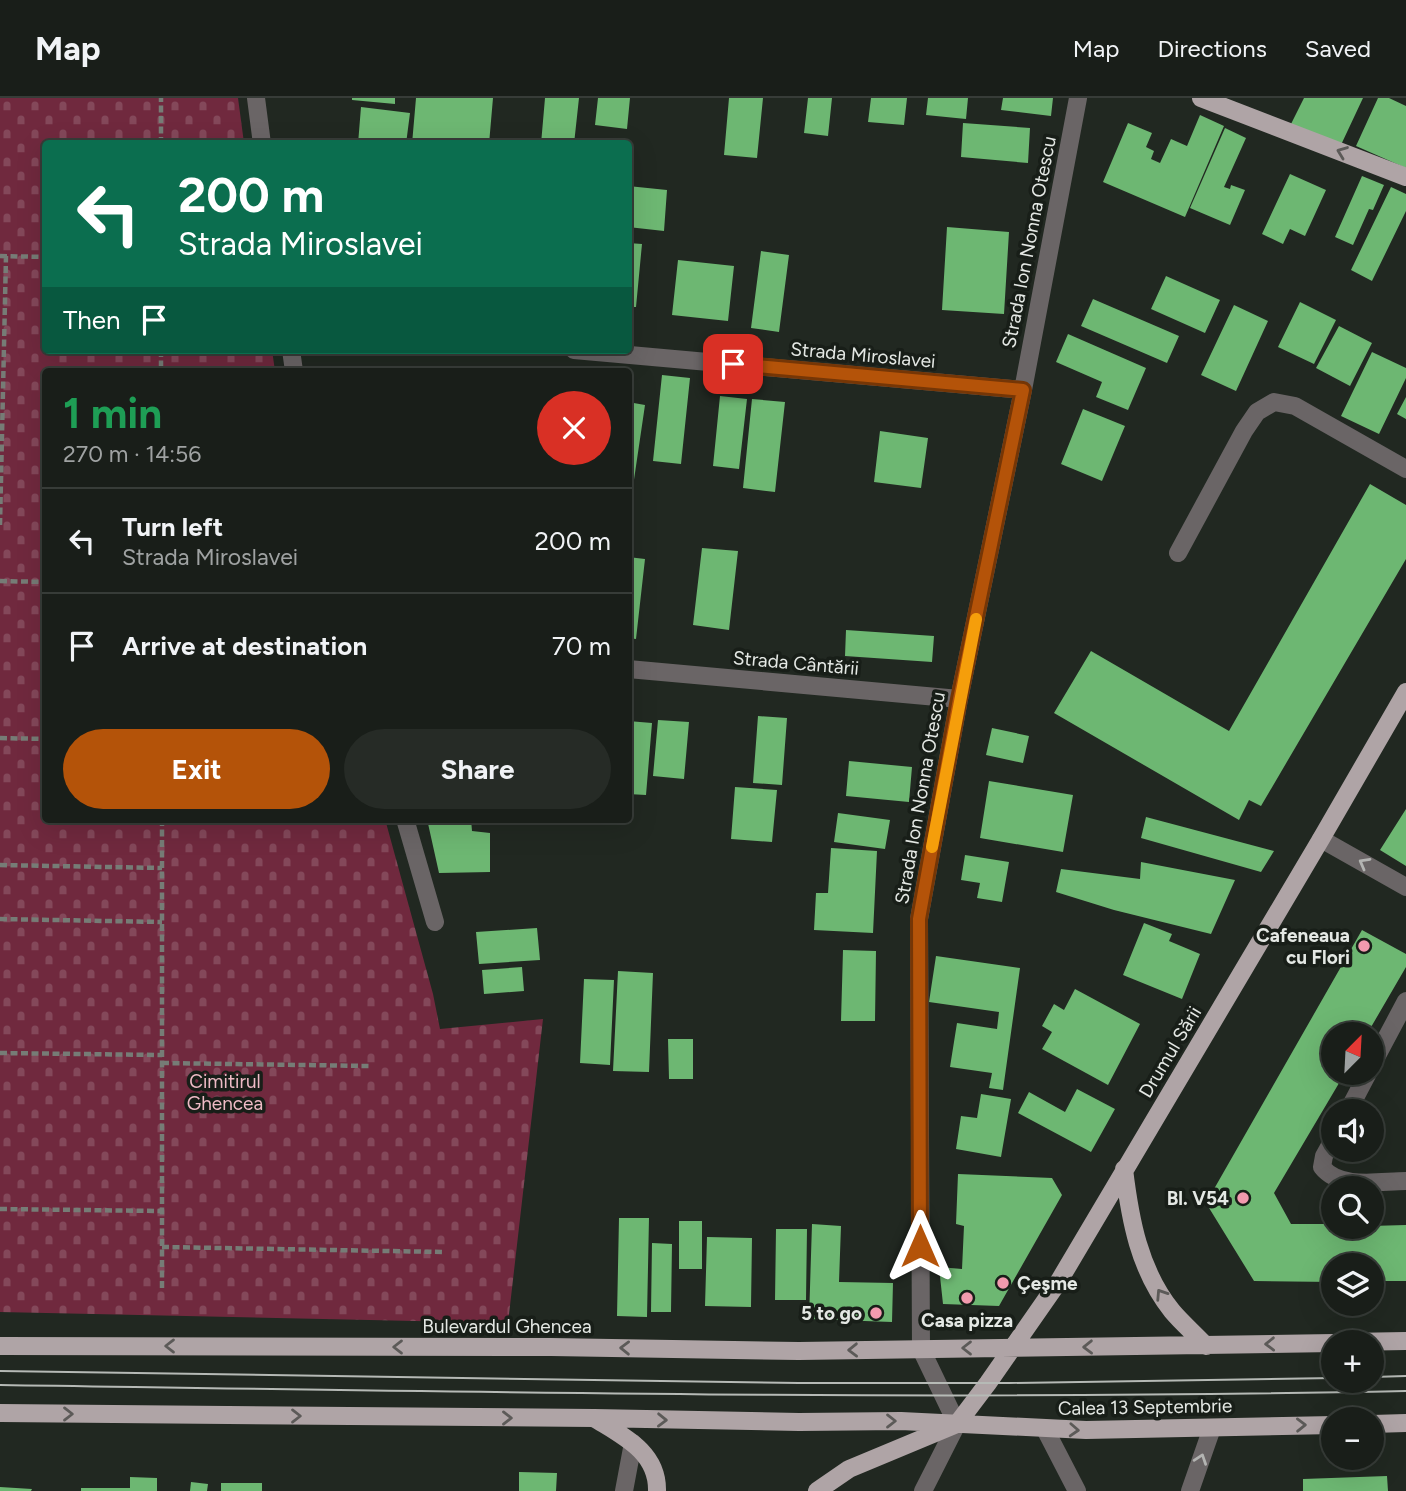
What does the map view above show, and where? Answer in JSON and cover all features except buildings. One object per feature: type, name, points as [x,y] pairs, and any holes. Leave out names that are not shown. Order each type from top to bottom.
[{"type":"main road","points":[[1201,98],[1406,177]]},
{"type":"main road","name":"Drumul Sării","points":[[957,1424],[1044,1305],[1405,695]]},
{"type":"main road","points":[[1124,1169],[1136,1242],[1156,1287],[1172,1310],[1206,1346]]},
{"type":"main road","points":[[1384,1341],[1406,1341]]},
{"type":"main road","points":[[1014,1348],[1321,1343]]},
{"type":"main road","name":"Bulevardul Ghencea","points":[[0,1346],[551,1347],[799,1351],[1014,1348]]},
{"type":"main road","points":[[0,1413],[901,1421],[957,1424]]},
{"type":"main road","points":[[594,1418],[644,1451],[653,1466],[657,1491]]},
{"type":"main road","points":[[1384,1424],[1406,1423]]},
{"type":"main road","points":[[817,1491],[849,1469],[957,1424]]},
{"type":"main road","name":"Calea 13 Septembrie","points":[[957,1424],[1086,1430],[1321,1425]]},
{"type":"street","points":[[256,98],[261,140]]},
{"type":"street","name":"Strada Ion Nonna Otescu","points":[[921,1349],[919,919],[959,699],[1023,390],[1078,98]]},
{"type":"street","name":"Strada Miroslavei","points":[[619,354],[1023,390]]},
{"type":"street","points":[[1178,553],[1244,431],[1257,412],[1275,402],[1295,406],[1406,469]]},
{"type":"street","name":"Strada Cântării","points":[[632,669],[959,699]]},
{"type":"street","points":[[406,823],[435,922]]},
{"type":"street","points":[[1321,839],[1406,887]]},
{"type":"street","points":[[1384,1042],[1406,1001]]},
{"type":"street","points":[[1323,1162],[1322,1167],[1328,1175],[1341,1181],[1406,1181]]},
{"type":"street","points":[[921,1349],[957,1424],[923,1491]]},
{"type":"street","points":[[1190,1491],[1212,1428]]},
{"type":"street","points":[[1045,1429],[1077,1491]]},
{"type":"street","points":[[624,1491],[633,1443]]},
{"type":"path","points":[[161,98],[161,140]]},
{"type":"path","points":[[0,525],[3,256],[42,257]]},
{"type":"path","points":[[0,581],[42,582]]},
{"type":"path","points":[[0,738],[42,739]]},
{"type":"path","points":[[162,823],[162,1290]]},
{"type":"path","points":[[0,865],[162,868]]},
{"type":"path","points":[[0,919],[162,922]]},
{"type":"path","points":[[0,1053],[162,1055]]},
{"type":"path","points":[[162,1063],[370,1066]]},
{"type":"path","points":[[0,1209],[162,1212]]},
{"type":"path","points":[[162,1247],[444,1252]]},
{"type":"green space","name":"Cimitirul Ghencea","points":[[0,98],[238,98],[244,140],[42,140],[42,354],[273,354],[275,368],[42,368],[42,823],[386,823],[440,1029],[543,1019],[508,1323],[0,1312]]},
{"type":"tram line","points":[[0,1371],[799,1383],[1321,1378]]},
{"type":"tram line","points":[[1384,1377],[1406,1376]]},
{"type":"tram line","points":[[0,1385],[879,1395],[1406,1391]]},
{"type":"slow traffic","points":[[932,847],[976,619]]},
{"type":"place","name":"Cafeneaua cu Flori","points":[[1364,946]]},
{"type":"place","name":"Bl. V54","points":[[1243,1198]]},
{"type":"place","name":"Çeşme","points":[[1003,1283]]},
{"type":"place","name":"Casa pizza","points":[[967,1298]]},
{"type":"place","name":"5 to go","points":[[876,1313]]},
{"type":"route","points":[[733,364],[1023,390],[959,699],[919,919],[920,1246]]}]
